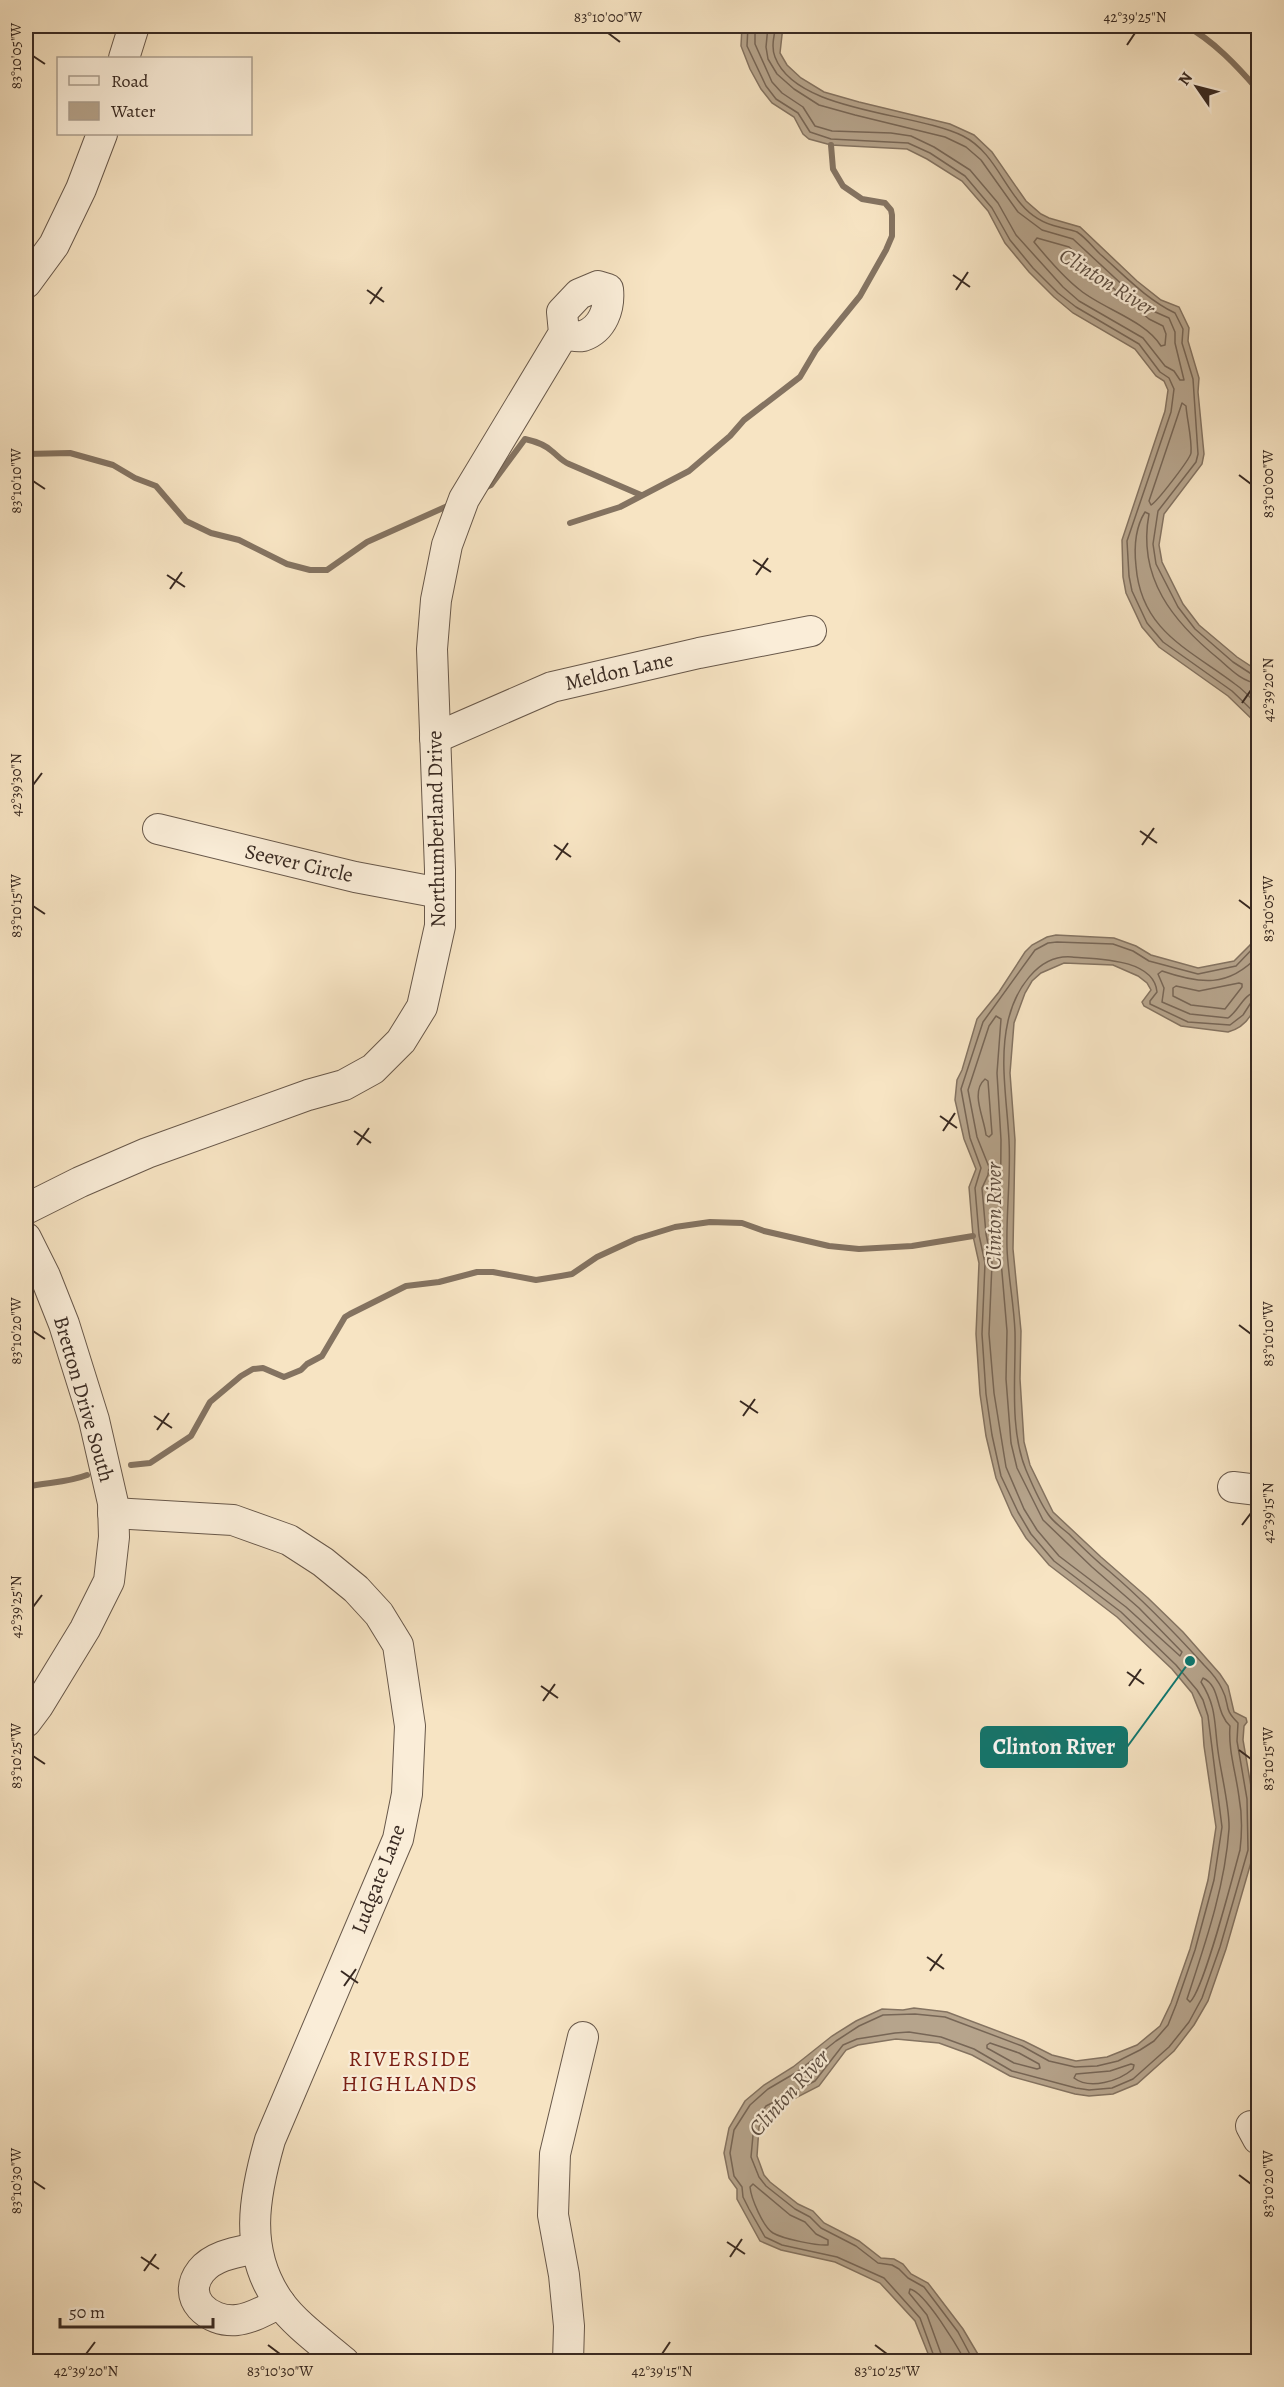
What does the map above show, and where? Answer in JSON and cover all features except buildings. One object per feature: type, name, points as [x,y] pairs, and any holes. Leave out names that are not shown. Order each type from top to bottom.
[{"type":"street","points":[[124,57],[134,26]]},
{"type":"street","points":[[26,283],[54,245],[81,189],[102,135]]},
{"type":"street","name":"Northumberland Drive","points":[[26,1209],[80,1182],[147,1153],[308,1095],[344,1085],[373,1069],[402,1041],[422,1007],[440,926],[432,650],[436,600],[447,545],[464,499],[564,333]]},
{"type":"street","name":"Meldon Lane","points":[[435,738],[552,687],[699,653],[811,631]]},
{"type":"street","name":"Seever Circle","points":[[158,829],[355,877],[440,893]]},
{"type":"street","name":"Bretton Drive South","points":[[26,1238],[45,1276],[64,1324],[94,1420],[113,1503],[114,1537],[109,1581],[85,1629],[26,1722]]},
{"type":"street","name":"Ludgate Lane","points":[[113,1513],[233,1520],[289,1540],[323,1562],[356,1589],[379,1614],[398,1645],[404,1673],[410,1726],[407,1794],[398,1839],[270,2140],[257,2184],[254,2220],[256,2248],[266,2277],[280,2304],[313,2336],[344,2361]]},
{"type":"street","points":[[568,2361],[569,2326],[564,2275],[554,2215],[555,2154],[584,2037]]},
{"type":"street","points":[[256,2248],[223,2256],[211,2263],[197,2279],[194,2291],[197,2300],[202,2310],[210,2316],[238,2320],[280,2304]]},
{"type":"water","points":[[742,26],[783,26],[780,53],[787,65],[801,78],[824,92],[950,124],[974,135],[992,152],[1026,201],[1041,214],[1080,227],[1137,281],[1161,300],[1179,307],[1189,328],[1188,341],[1199,378],[1198,392],[1204,454],[1202,464],[1164,514],[1159,545],[1162,562],[1183,604],[1199,625],[1237,657],[1258,671],[1258,725],[1228,696],[1159,647],[1142,627],[1126,593],[1122,540],[1165,411],[1168,390],[1164,381],[1156,376],[1135,349],[1073,313],[1054,297],[1005,243],[988,211],[962,181],[907,149],[831,145],[809,139],[803,134],[794,117],[772,103],[761,89],[741,46]]},
{"type":"water","points":[[1258,931],[1259,990],[1250,1016],[1241,1026],[1228,1032],[1181,1026],[1144,1006],[1142,1002],[1151,990],[1147,983],[1138,976],[1113,965],[1064,963],[1041,973],[1032,981],[1025,993],[1014,1023],[1010,1073],[1015,1140],[1013,1249],[1021,1331],[1020,1379],[1024,1442],[1030,1465],[1053,1512],[1183,1632],[1220,1674],[1228,1686],[1234,1712],[1246,1718],[1247,1722],[1244,1726],[1243,1740],[1253,1798],[1254,1852],[1226,1949],[1208,2001],[1194,2025],[1174,2051],[1137,2084],[1113,2094],[1089,2096],[1075,2094],[1010,2076],[972,2055],[939,2043],[896,2039],[858,2045],[846,2050],[819,2086],[770,2111],[759,2127],[757,2156],[764,2175],[770,2182],[798,2204],[813,2211],[824,2223],[859,2241],[881,2258],[894,2259],[903,2264],[911,2274],[928,2283],[963,2329],[982,2361],[931,2361],[915,2321],[880,2283],[835,2262],[781,2250],[760,2241],[737,2199],[737,2189],[729,2178],[724,2153],[729,2128],[745,2101],[764,2085],[793,2067],[832,2036],[882,2009],[914,2008],[947,2012],[1024,2041],[1052,2055],[1076,2061],[1107,2057],[1137,2045],[1160,2026],[1171,2003],[1190,1949],[1208,1880],[1216,1827],[1202,1718],[1192,1693],[1172,1669],[1117,1617],[1049,1565],[1026,1538],[1012,1515],[996,1478],[986,1436],[980,1394],[976,1334],[979,1263],[973,1236],[969,1187],[976,1169],[964,1139],[955,1100],[957,1080],[977,1019],[999,992],[1025,952],[1032,945],[1047,937],[1056,935],[1114,938],[1136,946],[1151,955],[1198,968],[1234,961],[1250,945]]},
{"type":"waterway","points":[[1186,26],[1215,46],[1258,90]]},
{"type":"waterway","points":[[570,523],[620,507],[689,471],[730,436],[744,420],[800,377],[816,350],[860,296],[892,236],[892,215],[885,203],[862,199],[843,186],[833,169],[831,145]]},
{"type":"waterway","points":[[482,489],[491,485],[525,439],[547,447],[567,463],[641,495]]},
{"type":"waterway","points":[[26,454],[70,453],[113,465],[135,478],[156,486],[186,521],[211,533],[239,540],[287,564],[310,570],[327,570],[367,542],[452,504]]},
{"type":"waterway","points":[[131,1465],[150,1463],[191,1436],[210,1402],[241,1376],[253,1369],[263,1368],[284,1377],[301,1370],[322,1356],[345,1317],[406,1286],[439,1282],[477,1272],[493,1272],[536,1280],[572,1274],[597,1257],[636,1239],[675,1227],[710,1222],[742,1223],[764,1231],[829,1246],[859,1249],[912,1246],[973,1236]]},
{"type":"waterway","points":[[26,1487],[72,1480],[87,1475]]},
{"type":"place","name":"Clinton River","points":[[1190,1661]]},
{"type":"district","name":"RIVERSIDE HIGHLANDS","points":[[410,2072]]}]
